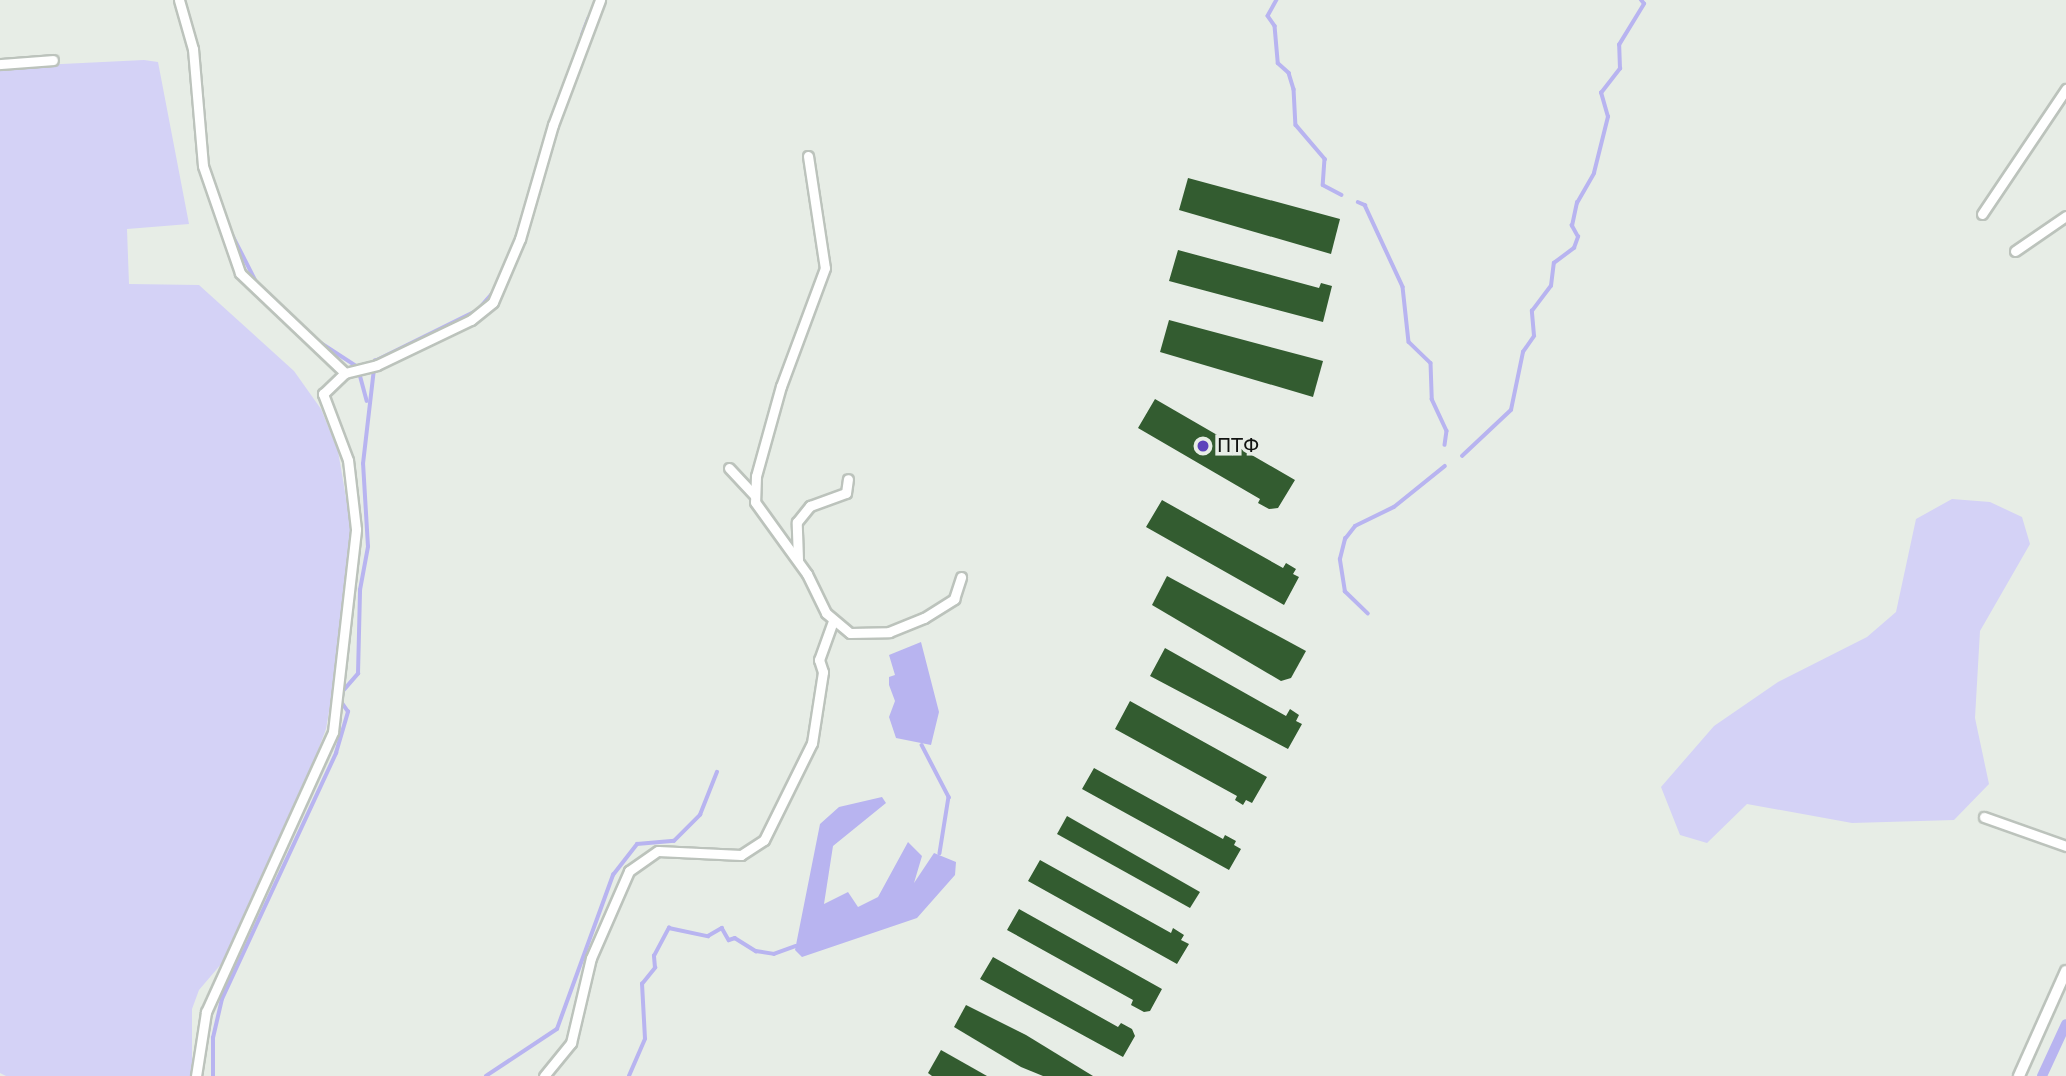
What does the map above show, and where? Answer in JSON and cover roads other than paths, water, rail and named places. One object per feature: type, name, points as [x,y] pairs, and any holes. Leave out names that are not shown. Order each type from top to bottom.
[{"type":"street","points":[[179,0],[194,49],[203,166],[240,274],[345,373]]},
{"type":"street","points":[[196,1076],[206,1012],[333,732],[356,529],[348,460],[323,394],[345,373],[377,365],[471,320],[493,302],[520,239],[553,125],[600,0]]},
{"type":"street","points":[[0,64],[53,60]]},
{"type":"street","points":[[1982,214],[2066,89]]},
{"type":"street","points":[[755,496],[781,386],[825,268],[808,156]]},
{"type":"street","points":[[2015,251],[2066,216]]},
{"type":"street","points":[[729,468],[755,496],[832,621],[850,633],[889,632],[954,599],[961,577]]},
{"type":"street","points":[[798,562],[797,522],[810,506],[846,493],[848,479]]},
{"type":"street","points":[[544,1076],[571,1042],[591,958],[629,871],[658,851],[741,855],[764,840],[812,743],[823,672],[819,660],[832,621]]},
{"type":"street","points":[[1984,817],[2066,846]]},
{"type":"street","points":[[2019,1076],[2066,971]]},
{"type":"waterway","points":[[1277,0],[1268,16],[1275,26],[1278,63],[1289,73],[1294,89],[1296,125],[1325,159],[1323,185],[1342,195]]},
{"type":"waterway","points":[[1462,456],[1511,410],[1523,352],[1534,336],[1532,311],[1551,286],[1554,263],[1574,248],[1578,237],[1572,226],[1577,203],[1594,173],[1608,117],[1601,93],[1620,69],[1619,45],[1644,4],[1641,0]]},
{"type":"waterway","points":[[582,35],[588,19]]},
{"type":"waterway","points":[[206,158],[210,174]]},
{"type":"waterway","points":[[1358,202],[1365,205],[1403,287],[1409,342],[1431,363],[1432,399],[1447,431],[1445,445]]},
{"type":"waterway","points":[[229,228],[257,283]]},
{"type":"waterway","points":[[213,1076],[213,1038],[222,999],[336,753],[348,712],[341,702],[343,691],[358,674],[360,590],[368,547],[363,464],[375,361],[478,310],[493,293]]},
{"type":"waterway","points":[[318,341],[358,367],[367,401]]},
{"type":"waterway","points":[[1368,614],[1345,592],[1340,559],[1345,539],[1355,526],[1394,507],[1445,466]]},
{"type":"waterway","points":[[922,745],[949,797],[940,853]]},
{"type":"waterway","points":[[486,1076],[557,1029],[613,875],[637,844],[674,841],[700,815],[717,772]]},
{"type":"waterway","points":[[629,1076],[645,1039],[642,984],[655,968],[654,956],[669,928],[708,936],[722,928],[729,940],[735,938],[756,951],[774,954],[796,946]]},
{"type":"waterway","points":[[2042,1076],[2066,1024]]},
{"type":"place","name":"ПТФ","points":[[1203,446]]}]
